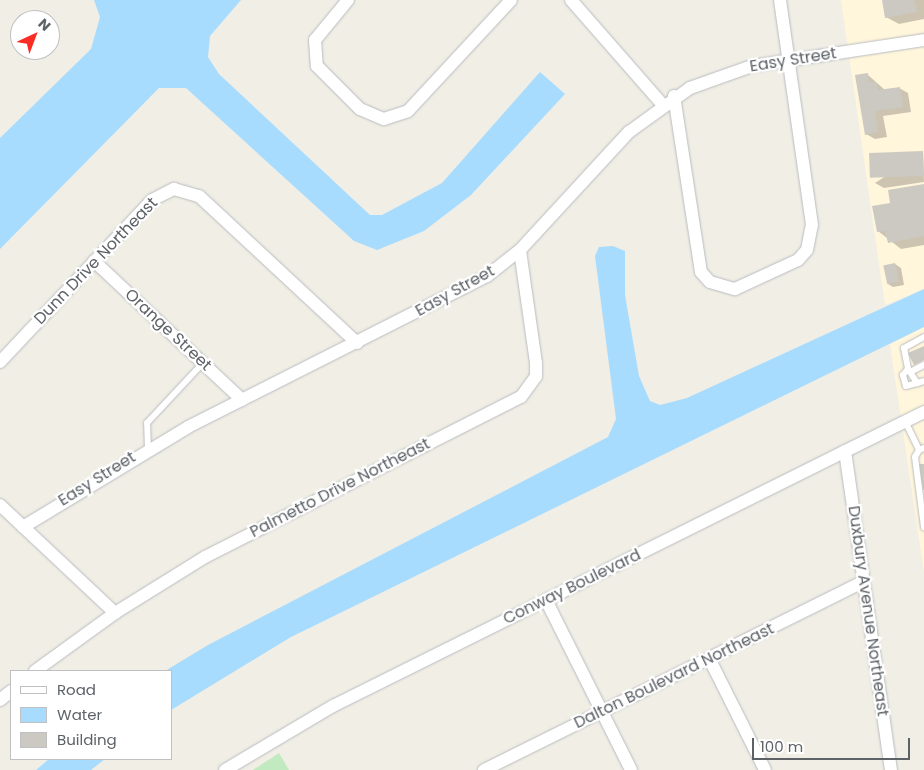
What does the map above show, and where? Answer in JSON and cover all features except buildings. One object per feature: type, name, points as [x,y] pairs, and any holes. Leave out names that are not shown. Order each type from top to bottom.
[{"type":"street","points":[[348,0],[315,40],[318,66],[360,109],[384,119],[408,111],[511,0]]},
{"type":"street","points":[[571,0],[662,104]]},
{"type":"street","points":[[674,96],[701,272],[710,282],[735,289],[785,266],[807,250],[812,225],[780,0]]},
{"type":"street","name":"Easy Street","points":[[23,527],[148,448],[475,283],[520,250],[629,132],[674,96],[739,69],[924,40]]},
{"type":"street","name":"Dunn Drive Northeast","points":[[0,362],[152,200],[174,189],[187,190],[199,196],[357,343]]},
{"type":"street","name":"Palmetto Drive Northeast","points":[[36,670],[115,613],[244,536],[522,397],[530,388],[536,363],[520,250]]},
{"type":"street","name":"Orange Street","points":[[94,261],[242,400]]},
{"type":"street","name":"Conway Boulevard","points":[[225,770],[333,706],[924,412]]},
{"type":"street","name":"Duxbury Avenue Northeast","points":[[845,451],[891,770]]},
{"type":"street","points":[[0,505],[115,613]]},
{"type":"street","name":"Dalton Boulevard Northeast","points":[[485,770],[864,581]]},
{"type":"street","points":[[546,600],[631,770]]},
{"type":"street","points":[[709,658],[765,770]]},
{"type":"street","points":[[0,700],[10,691]]},
{"type":"lane","points":[[921,382],[909,370],[904,348],[916,345],[924,337]]},
{"type":"lane","points":[[148,448],[147,423],[203,363]]},
{"type":"lane","points":[[921,382],[906,386],[902,375],[924,364]]},
{"type":"lane","points":[[905,421],[921,449],[915,457],[924,527]]},
{"type":"shaded area","points":[[841,0],[924,0],[924,289],[885,305]]},
{"type":"shaded area","points":[[924,327],[924,572],[890,344]]},
{"type":"green space","points":[[279,753],[289,770],[253,770]]},
{"type":"water","points":[[94,0],[241,0],[210,36],[208,57],[219,74],[370,215],[382,215],[442,183],[540,72],[565,94],[471,195],[424,231],[377,250],[354,241],[186,88],[159,88],[0,249],[0,138],[91,49],[100,17]]},
{"type":"water","points":[[613,246],[625,251],[625,295],[639,376],[650,401],[660,405],[687,398],[924,289],[924,327],[291,637],[172,709],[172,670],[167,670],[208,645],[608,437],[616,419],[595,256],[599,247]]},
{"type":"water","points":[[48,760],[104,760],[91,770],[36,770]]}]
